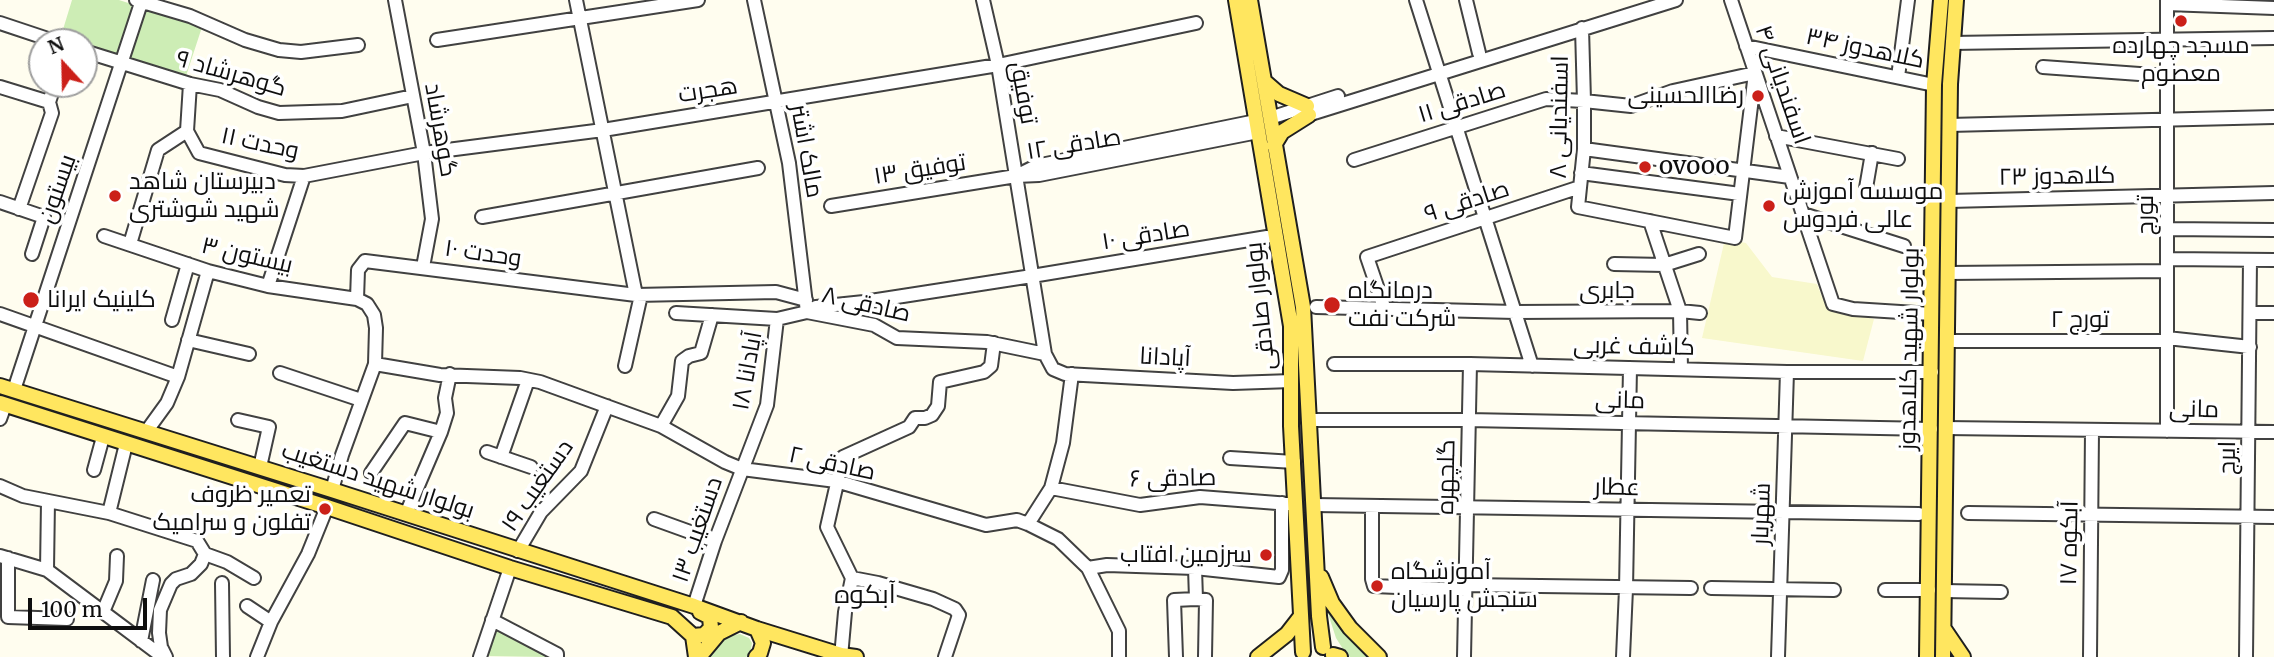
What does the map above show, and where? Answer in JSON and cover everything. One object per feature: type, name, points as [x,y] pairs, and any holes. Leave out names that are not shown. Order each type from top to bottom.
[{"type":"main road","name":"بولوار صادقی","points":[[1236,0],[1264,125],[1291,326],[1294,461],[1289,504],[1301,616],[1301,654]]},
{"type":"main road","name":"بولوار صادقی","points":[[1250,0],[1264,81],[1264,125],[1274,145],[1303,306],[1317,567],[1333,654]]},
{"type":"main road","name":"بولوار شهید کلاهدوز","points":[[1926,656],[1938,428],[1947,341],[1948,273],[1934,85],[1941,0]]},
{"type":"main road","name":"بولوار شهید کلاهدوز","points":[[1943,657],[1944,591],[1938,428],[1932,372],[1932,314],[1949,125],[1955,0]]},
{"type":"main road","points":[[1264,81],[1279,94],[1308,110],[1282,132],[1274,145]]},
{"type":"main road","name":"بولوار شهید دستغیب","points":[[7,388],[846,656]]},
{"type":"main road","name":"بولوار شهید دستغیب","points":[[2,409],[126,444],[510,568],[672,617],[693,636]]},
{"type":"main road","points":[[1317,567],[1332,603],[1350,628],[1379,657]]},
{"type":"main road","points":[[669,598],[677,605],[710,617],[711,628],[708,632],[693,636],[698,657]]},
{"type":"main road","points":[[1258,657],[1287,634],[1301,616]]},
{"type":"main road","points":[[698,657],[719,633],[741,622]]},
{"type":"main road","points":[[756,657],[763,643],[757,629]]},
{"type":"main road","points":[[1944,629],[1963,657]]},
{"type":"main road","points":[[1301,654],[1312,647],[1333,654]]},
{"type":"street","name":"گوهرشاد","points":[[395,0],[425,153],[432,219],[424,267]]},
{"type":"street","points":[[576,0],[639,295],[625,366]]},
{"type":"street","points":[[437,40],[698,0]]},
{"type":"street","name":"مالک اشتر","points":[[754,0],[794,199],[806,306]]},
{"type":"street","name":"توفیق","points":[[983,0],[998,65],[1045,354]]},
{"type":"street","points":[[1416,0],[1532,366]]},
{"type":"street","points":[[1466,0],[1479,53]]},
{"type":"street","points":[[1439,69],[1479,53],[1650,0]]},
{"type":"street","points":[[1439,69],[1676,0]]},
{"type":"street","name":"اسفندیانی ۴","points":[[1731,0],[1833,304],[1853,309],[1932,314]]},
{"type":"street","points":[[1898,77],[1908,0]]},
{"type":"street","points":[[139,1],[190,16],[245,40],[279,50],[301,52],[358,45]]},
{"type":"street","name":"بیستون","points":[[7,388],[33,325],[122,63],[139,1]]},
{"type":"street","points":[[2167,2],[2274,8]]},
{"type":"street","name":"تورج","points":[[2167,2],[2167,431]]},
{"type":"street","points":[[0,23],[28,32]]},
{"type":"street","name":"هجرت","points":[[425,153],[603,130],[998,65],[1196,23]]},
{"type":"street","name":"اسفندیانی ۸","points":[[1582,28],[1584,149],[1578,206],[1650,221]]},
{"type":"street","points":[[1952,43],[2274,38]]},
{"type":"street","name":"کلاهدوز ۳۴","points":[[1746,46],[1934,85]]},
{"type":"street","name":"گوهرشاد ۹","points":[[98,55],[190,84],[220,90],[279,113],[342,111],[413,96]]},
{"type":"street","points":[[2043,66],[2167,76]]},
{"type":"street","name":"صادقی ۱۲","points":[[1016,176],[1036,166],[1264,125],[1439,69]]},
{"type":"street","points":[[1681,369],[1680,311],[1650,221],[1735,238],[1755,72]]},
{"type":"street","name":"صادقی ۱۱","points":[[1354,159],[1546,99],[1631,106],[1673,91],[1755,72]]},
{"type":"street","name":"وحدت ۱۱","points":[[190,84],[187,131],[199,153],[285,175],[304,176],[425,153]]},
{"type":"street","points":[[0,87],[49,102]]},
{"type":"street","points":[[19,209],[52,113],[50,98]]},
{"type":"street","points":[[1949,125],[2274,117]]},
{"type":"street","points":[[130,244],[158,150],[187,131]]},
{"type":"street","points":[[1776,136],[1898,159]]},
{"type":"street","points":[[1584,149],[1790,177]]},
{"type":"street","points":[[1866,188],[1872,153]]},
{"type":"street","points":[[482,217],[758,168]]},
{"type":"street","points":[[1581,173],[1740,194]]},
{"type":"street","points":[[268,286],[304,176]]},
{"type":"street","name":"توفیق ۱۳","points":[[831,206],[1016,176]]},
{"type":"street","name":"صادقی ۹","points":[[1384,307],[1367,257],[1580,187]]},
{"type":"street","name":"کلاهدوز ۲۳","points":[[1941,200],[2274,192]]},
{"type":"street","points":[[0,202],[44,217],[32,254]]},
{"type":"street","points":[[1803,214],[1904,246]]},
{"type":"street","points":[[2167,229],[2274,230]]},
{"type":"street","name":"بیستون ۳","points":[[104,236],[208,271],[268,286],[357,299]]},
{"type":"street","name":"صادقی ۱۰","points":[[1032,276],[1267,237]]},
{"type":"street","points":[[1614,264],[1664,265],[1699,254]]},
{"type":"street","name":"ایرج","points":[[2246,657],[2250,260]]},
{"type":"street","points":[[1948,273],[2030,272],[2274,260]]},
{"type":"street","name":"وحدت ۱۰","points":[[357,299],[358,270],[365,261],[639,295],[776,292],[806,306]]},
{"type":"street","points":[[172,320],[188,264]]},
{"type":"street","points":[[146,432],[167,403],[178,377],[208,271]]},
{"type":"street","points":[[806,306],[864,302],[1032,276]]},
{"type":"street","points":[[332,490],[342,454],[375,364],[374,315],[367,304],[357,299]]},
{"type":"street","points":[[864,302],[874,325]]},
{"type":"street","name":"صادقی ۸","points":[[677,313],[777,319],[806,306],[874,325],[897,338],[994,343],[1045,354]]},
{"type":"street","name":"جابری","points":[[1316,307],[1700,313]]},
{"type":"street","points":[[2250,313],[2274,313]]},
{"type":"street","points":[[0,314],[178,377]]},
{"type":"street","points":[[661,426],[678,396],[682,361],[688,356],[701,353],[712,315]]},
{"type":"street","name":"آپادانا ۱۸","points":[[742,469],[767,405],[777,319]]},
{"type":"street","points":[[188,340],[249,354]]},
{"type":"street","name":"تورج ۲","points":[[1947,341],[2167,340],[2250,347]]},
{"type":"street","points":[[846,656],[852,578],[827,527],[843,457],[909,427],[915,418],[932,415],[938,405],[940,382],[984,372],[991,366],[994,343]]},
{"type":"street","points":[[1028,524],[1051,488],[1063,443],[1072,374],[1053,369],[1045,354]]},
{"type":"street","name":"صادقی ۲","points":[[375,364],[440,375],[528,380],[552,386],[661,426],[742,469],[836,481],[986,526],[1017,520],[1028,524],[1058,539],[1088,568],[1119,631],[1119,657]]},
{"type":"street","name":"کاشف غربی","points":[[1334,364],[1932,372]]},
{"type":"street","name":"گلچهره","points":[[1464,657],[1470,364]]},
{"type":"street","points":[[1623,657],[1630,368]]},
{"type":"street","name":"شهریار","points":[[1778,657],[1787,372]]},
{"type":"street","points":[[280,373],[361,400]]},
{"type":"street","points":[[406,514],[447,413],[445,398],[450,374]]},
{"type":"street","name":"آپادانا","points":[[1072,374],[1233,383],[1292,381]]},
{"type":"street","points":[[501,457],[528,380]]},
{"type":"street","name":"دستغیب ۱۹","points":[[518,551],[541,512],[581,471],[607,406]]},
{"type":"street","points":[[238,420],[269,427],[260,467]]},
{"type":"street","name":"مانی","points":[[1308,420],[2274,432]]},
{"type":"street","points":[[371,473],[405,423],[441,432]]},
{"type":"street","name":"آبکوه ۱۷","points":[[2090,657],[2092,430]]},
{"type":"street","points":[[94,470],[103,437]]},
{"type":"street","points":[[109,513],[126,444]]},
{"type":"street","points":[[487,452],[531,467]]},
{"type":"street","points":[[1230,458],[1294,461]]},
{"type":"street","name":"دستغیب ۱۳","points":[[694,606],[742,469]]},
{"type":"street","points":[[0,486],[23,496],[109,513],[197,541],[205,554],[227,562],[254,578]]},
{"type":"street","name":"صادقی ۶","points":[[1051,488],[1140,505],[1200,497],[1289,504]]},
{"type":"street","points":[[47,570],[48,501]]},
{"type":"street","points":[[1088,568],[1107,565],[1195,568],[1279,577],[1289,504]]},
{"type":"street","name":"عطار","points":[[1314,505],[1920,514]]},
{"type":"street","points":[[1372,506],[1371,579],[1374,586],[1691,589]]},
{"type":"street","points":[[257,657],[271,622],[308,554],[327,507]]},
{"type":"street","points":[[1968,513],[2274,517]]},
{"type":"street","points":[[654,519],[715,541]]},
{"type":"street","points":[[164,657],[159,633],[160,610],[171,584],[176,579],[191,574],[201,564],[205,554]]},
{"type":"street","points":[[103,612],[116,581],[117,556]]},
{"type":"street","points":[[67,619],[8,617],[4,557],[47,570],[164,657]]},
{"type":"street","points":[[480,657],[510,568]]},
{"type":"street","points":[[1195,568],[1196,599]]},
{"type":"street","points":[[852,578],[933,599],[955,609],[960,615],[945,657]]},
{"type":"street","points":[[141,641],[153,580]]},
{"type":"street","points":[[222,583],[223,657]]},
{"type":"street","points":[[1711,588],[1834,590]]},
{"type":"street","points":[[1885,590],[1929,590]]},
{"type":"street","points":[[1944,591],[2001,592]]},
{"type":"street","points":[[1176,657],[1174,600],[1196,599],[1206,600],[1205,657]]},
{"type":"street","points":[[247,606],[271,622]]},
{"type":"street","points":[[492,620],[557,654],[557,657]]},
{"type":"green space","points":[[72,0],[119,0],[202,27],[186,76],[98,48],[98,28],[63,28]]},
{"type":"green space","points":[[1725,239],[1746,243],[1772,277],[1817,284],[1827,309],[1874,319],[1863,361],[1702,338]]},
{"type":"green space","points":[[1322,595],[1371,657],[1350,657],[1343,649],[1336,638]]},
{"type":"green space","points":[[494,625],[546,654],[546,657],[485,656]]},
{"type":"green space","points":[[740,634],[749,638],[752,643],[750,654],[746,657],[709,657],[720,640]]},
{"type":"place","name":"مسجد چهارده معصوم","points":[[2181,21]]},
{"type":"place","name":"رضاالحسینی","points":[[1758,96]]},
{"type":"place","name":"ovooo","points":[[1645,167]]},
{"type":"place","name":"دبیرستان شاهد شهید شوشتری","points":[[115,196]]},
{"type":"place","name":"موسسه آموزش عالی فردوس","points":[[1769,206]]},
{"type":"place","name":"کلینیک ایرانا","points":[[31,300]]},
{"type":"place","name":"درمانگاه شرکت نفت","points":[[1332,305]]},
{"type":"place","name":"تعمیر ظروف تفلون و سرامیک","points":[[325,509]]},
{"type":"place","name":"سرزمین افتاب","points":[[1266,555]]},
{"type":"place","name":"آموزشگاه سنجش پارسیان","points":[[1377,586]]},
{"type":"district","name":"آبکوه","points":[[865,596]]}]
